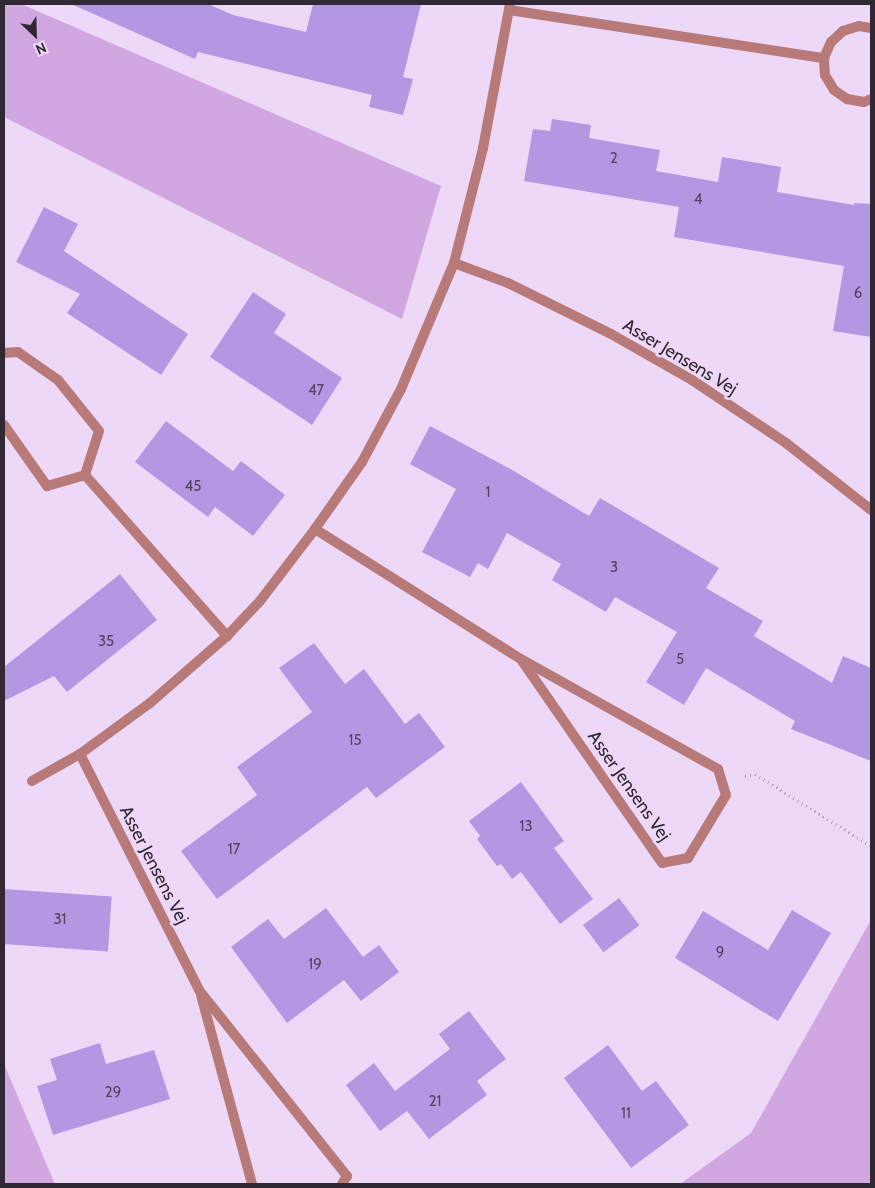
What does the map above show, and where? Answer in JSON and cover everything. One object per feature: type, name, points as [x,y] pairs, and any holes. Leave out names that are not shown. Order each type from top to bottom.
[{"type":"street","points":[[32,781],[80,754],[150,703],[227,636],[260,601],[315,529],[362,462],[401,389],[454,263],[483,148],[510,7],[824,58]]},
{"type":"street","points":[[871,28],[859,26],[843,31],[830,42],[824,58],[826,75],[834,90],[847,99],[864,102],[871,99]]},
{"type":"street","name":"Asser Jensens Vej","points":[[454,263],[508,283],[611,334],[692,380],[786,442],[871,510]]},
{"type":"street","points":[[4,354],[18,352],[58,380],[100,431],[85,474]]},
{"type":"street","points":[[4,425],[48,486],[85,474]]},
{"type":"street","points":[[85,474],[227,636]]},
{"type":"street","name":"Asser Jensens Vej","points":[[315,529],[521,659],[718,769],[726,795],[688,858],[662,863],[521,659]]},
{"type":"street","name":"Asser Jensens Vej","points":[[80,754],[199,990],[252,1184]]},
{"type":"street","name":"Asser Jensens Vej","points":[[199,990],[347,1176],[342,1184]]},
{"type":"path","points":[[722,780],[755,774],[871,846]]},
{"type":"shaded area","points":[[4,4],[21,4],[441,186],[402,319],[4,117]]},
{"type":"shaded area","points":[[871,920],[871,1184],[680,1184],[751,1133]]},
{"type":"shaded area","points":[[4,1064],[55,1184],[4,1184]]},
{"type":"building","points":[[71,4],[208,4],[233,15],[306,32],[313,4],[421,4],[403,77],[413,79],[403,115],[369,107],[372,95],[198,52],[195,59]]},
{"type":"building","points":[[552,119],[591,125],[589,138],[660,150],[656,171],[718,182],[722,157],[781,167],[777,192],[854,205],[854,203],[871,204],[871,337],[833,331],[844,266],[674,237],[679,207],[524,181],[533,129],[550,131]]},
{"type":"building","points":[[44,207],[78,224],[64,251],[188,334],[161,375],[67,313],[80,294],[16,262]]},
{"type":"building","points":[[253,292],[286,314],[274,333],[342,378],[312,425],[210,357]]},
{"type":"building","points":[[166,421],[233,471],[241,461],[285,495],[253,536],[215,507],[208,517],[135,462]]},
{"type":"building","points":[[430,426],[514,471],[589,516],[600,498],[719,568],[706,588],[763,621],[754,636],[832,683],[843,656],[871,668],[871,761],[791,729],[795,721],[706,668],[684,705],[646,682],[677,632],[615,597],[606,612],[552,580],[561,564],[507,533],[488,569],[478,563],[470,577],[422,552],[456,489],[410,464]]},
{"type":"building","points":[[120,574],[157,620],[67,692],[54,676],[4,701],[4,667]]},
{"type":"building","points":[[314,643],[345,684],[364,669],[405,724],[419,713],[445,747],[376,798],[367,787],[217,899],[181,851],[257,795],[237,767],[312,712],[279,668]]},
{"type":"building","points":[[521,782],[564,841],[554,848],[593,899],[560,924],[521,872],[512,879],[501,864],[497,866],[477,839],[480,836],[469,821]]},
{"type":"building","points":[[4,889],[112,897],[108,951],[4,944]]},
{"type":"building","points":[[619,898],[639,925],[604,952],[583,925]]},
{"type":"building","points":[[326,908],[363,957],[379,945],[399,972],[361,1001],[344,980],[287,1023],[231,947],[268,919],[284,939]]},
{"type":"building","points":[[792,910],[831,933],[778,1021],[675,958],[703,911],[768,950]]},
{"type":"building","points":[[469,1011],[506,1059],[477,1081],[487,1095],[429,1139],[407,1111],[380,1131],[346,1085],[374,1063],[395,1091],[450,1049],[439,1034]]},
{"type":"building","points":[[100,1043],[106,1064],[154,1050],[170,1099],[53,1135],[37,1086],[57,1080],[50,1059]]},
{"type":"building","points":[[608,1045],[642,1091],[656,1081],[689,1125],[631,1168],[564,1078]]}]
